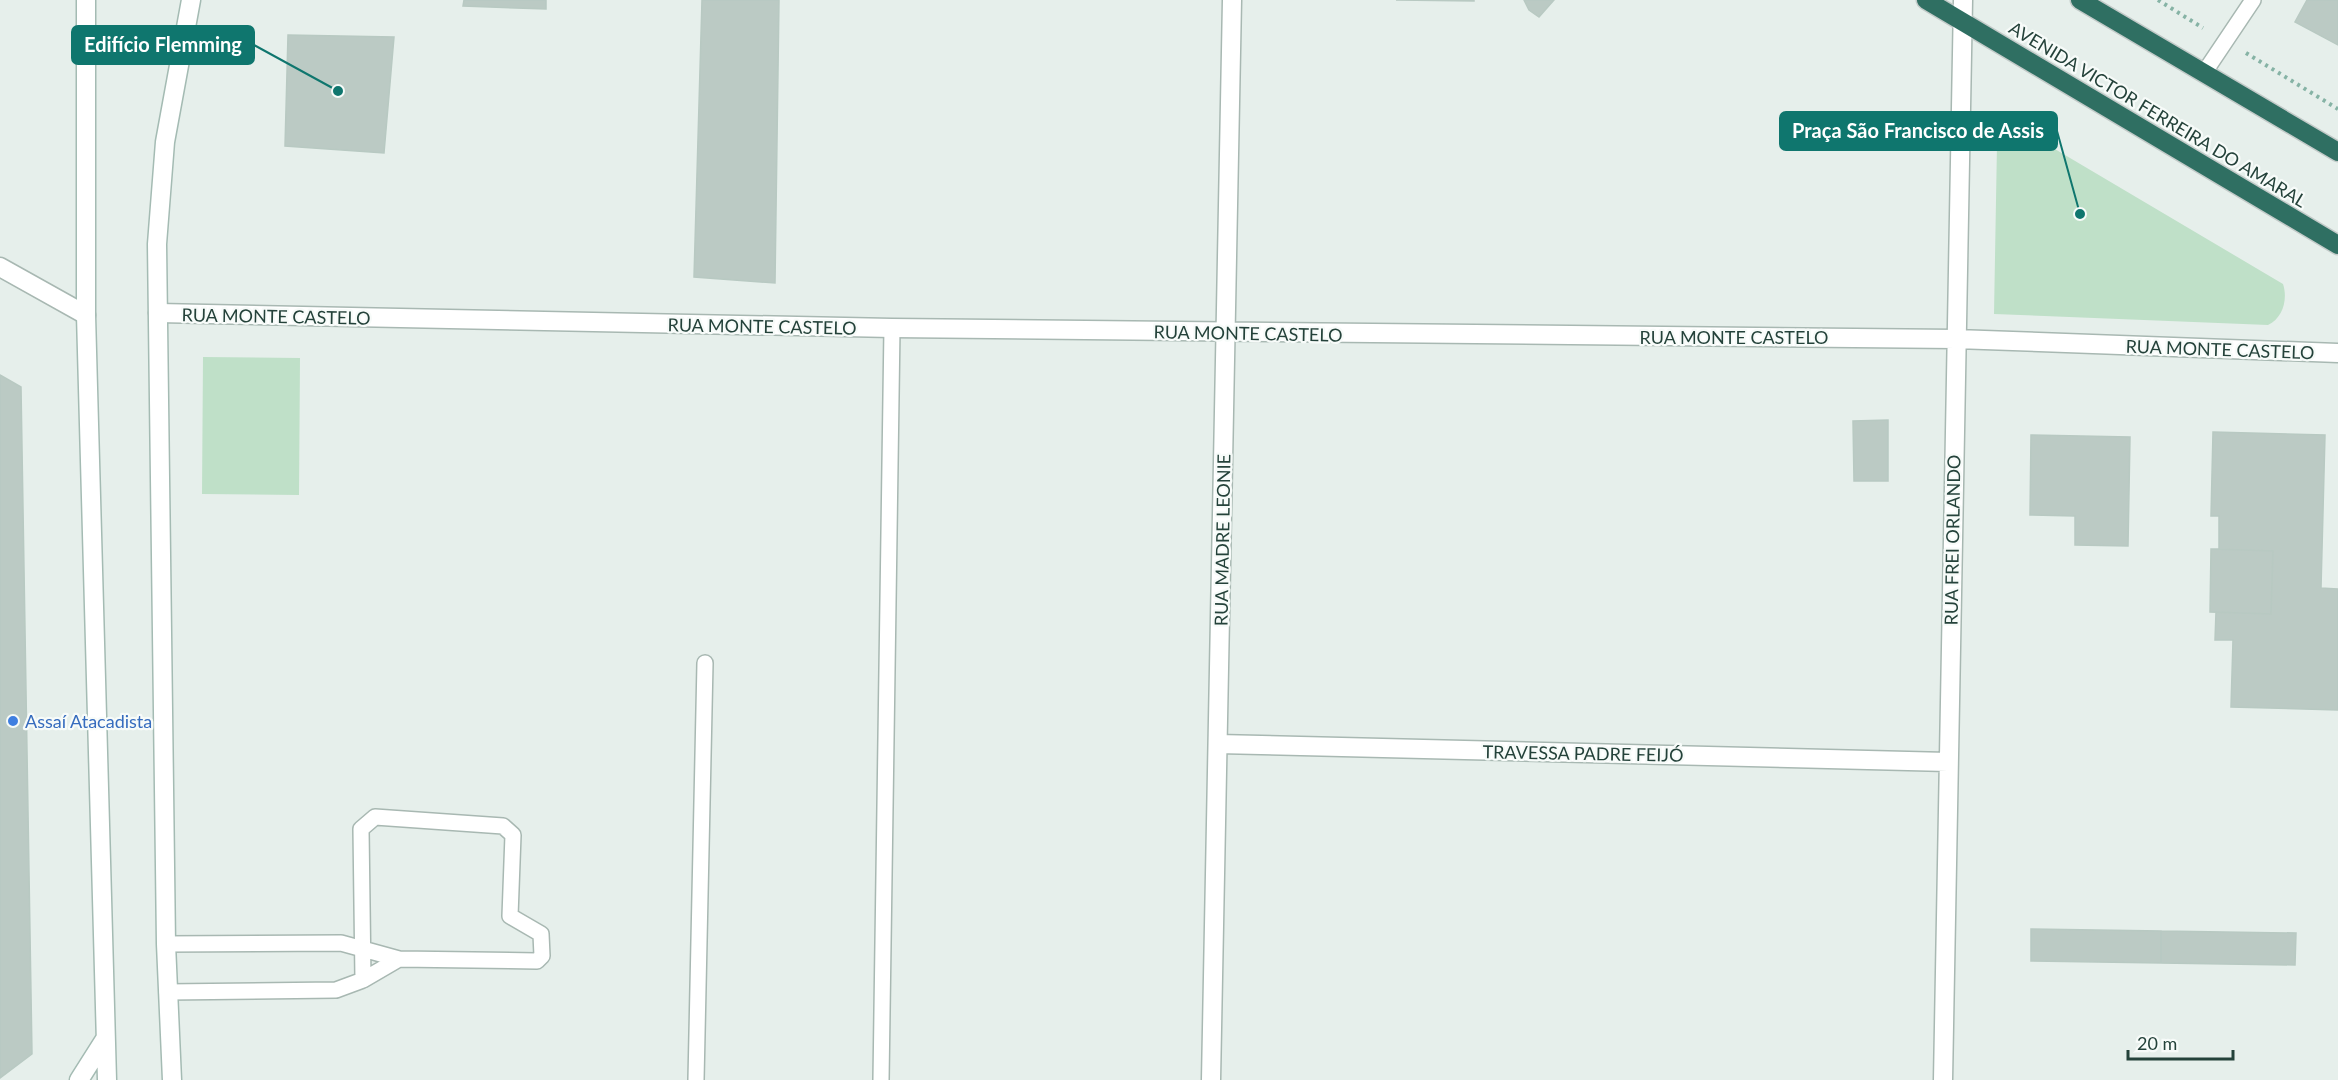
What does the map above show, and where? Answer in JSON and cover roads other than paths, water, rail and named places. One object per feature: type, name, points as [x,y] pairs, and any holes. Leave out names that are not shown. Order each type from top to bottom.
[{"type":"highway","name":"AVENIDA VICTOR FERREIRA DO AMARAL","points":[[1926,0],[2338,245]]},
{"type":"highway","points":[[2080,0],[2338,152]]},
{"type":"street","points":[[86,0],[86,315],[107,1080]]},
{"type":"street","name":"RUA MADRE LEONIE","points":[[1211,1080],[1232,0]]},
{"type":"street","name":"RUA FREI ORLANDO","points":[[1943,1080],[1963,0]]},
{"type":"street","points":[[172,1080],[166,944],[158,313],[159,194],[165,142],[189,3]]},
{"type":"street","points":[[0,267],[86,315]]},
{"type":"street","name":"RUA MONTE CASTELO","points":[[158,313],[1226,333],[1956,339],[2338,353]]},
{"type":"street","name":"TRAVESSA PADRE FEIJÓ","points":[[1218,744],[1948,762]]},
{"type":"street","points":[[79,1080],[105,1039]]},
{"type":"lane","points":[[2204,73],[2253,0]]},
{"type":"lane","points":[[881,1080],[892,328]]},
{"type":"lane","points":[[696,1080],[705,663]]},
{"type":"lane","points":[[166,944],[341,943],[362,948],[399,959],[537,961],[542,956],[541,934],[510,916],[513,835],[509,829],[502,826],[375,817],[366,823],[361,829],[362,948],[363,980]]},
{"type":"lane","points":[[167,992],[336,990],[363,980],[399,959]]},
{"type":"place","name":"Edifício Flemming","points":[[338,91]]},
{"type":"place","name":"Praça São Francisco de Assis","points":[[2080,214]]},
{"type":"place","name":"Assaí Atacadista","points":[[13,721]]}]
